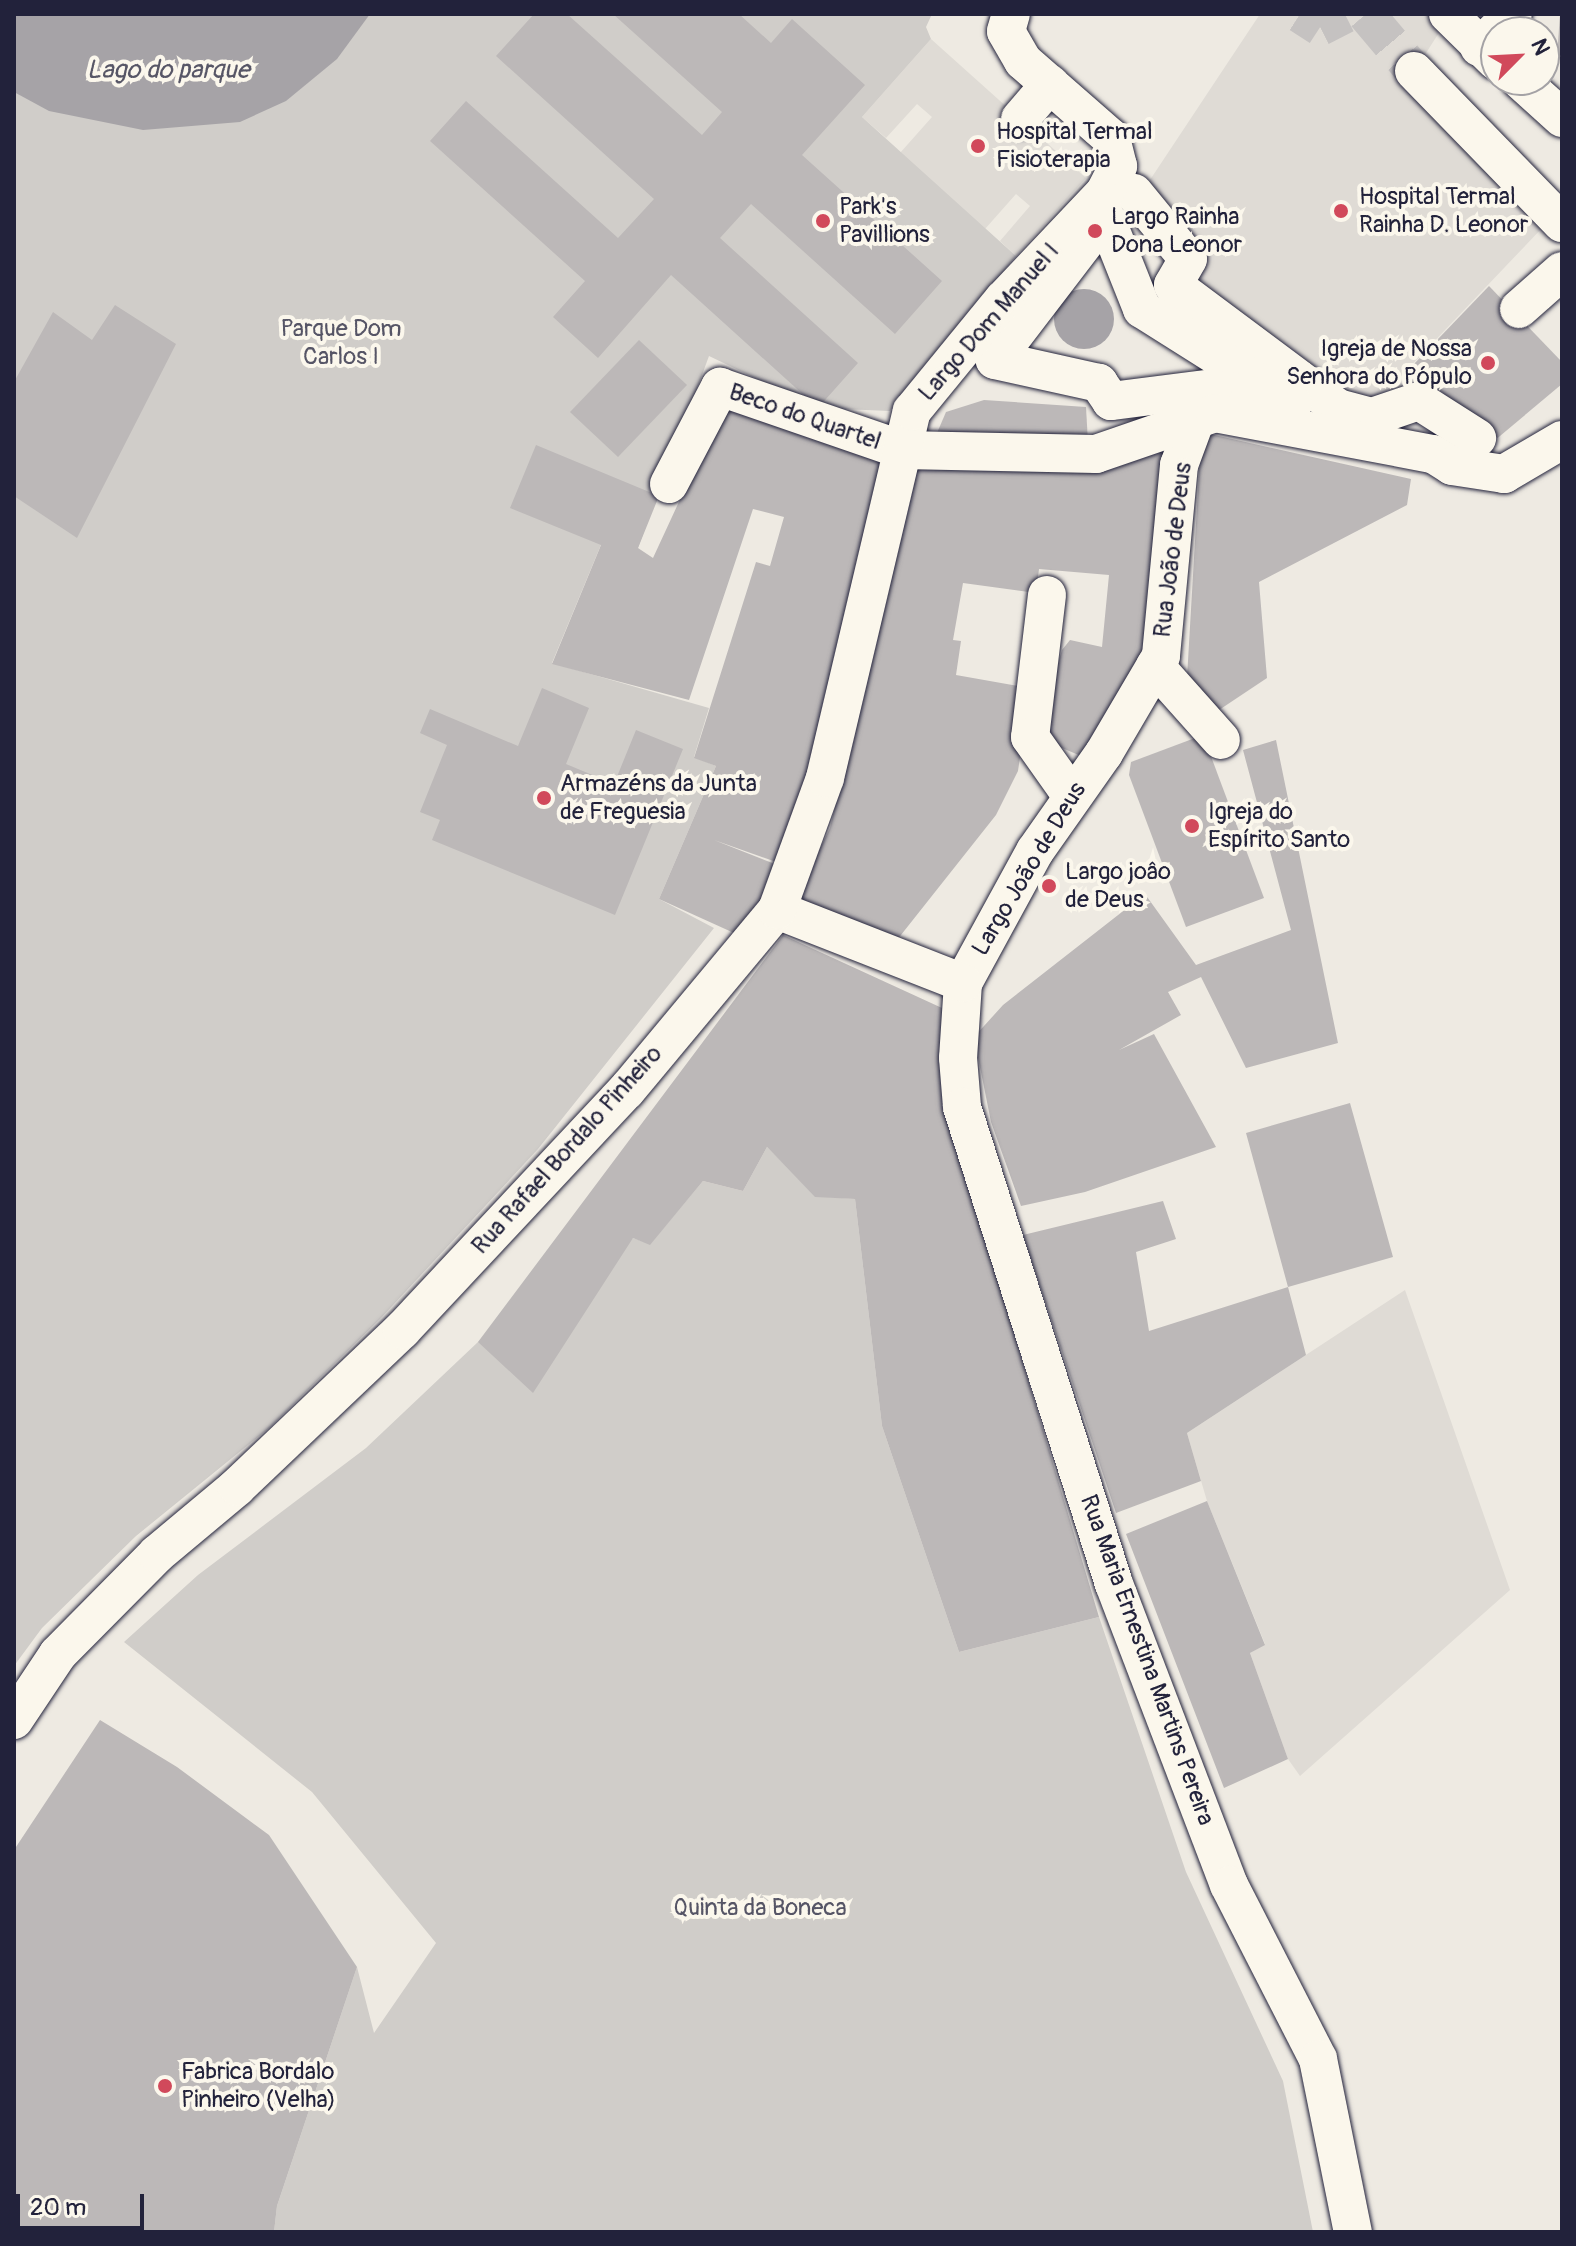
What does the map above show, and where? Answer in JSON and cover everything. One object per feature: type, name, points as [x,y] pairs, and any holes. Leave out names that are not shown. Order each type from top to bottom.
[{"type":"street","points":[[1011,14],[1006,31],[1023,61],[1111,138],[1118,166],[1115,200],[1142,309],[1293,404],[1213,388],[1111,401],[1099,383],[995,360],[1115,200]]},
{"type":"street","points":[[1469,36],[1513,14]]},
{"type":"street","points":[[1414,71],[1562,223]]},
{"type":"street","points":[[1020,119],[1050,84]]},
{"type":"street","points":[[1538,96],[1562,118]]},
{"type":"street","points":[[1115,200],[1188,259],[1173,285],[1338,408],[1372,417],[1419,401],[1477,438]]},
{"type":"street","name":"Largo Dom Manuel I","points":[[903,450],[912,411],[1003,300],[1115,200]]},
{"type":"street","points":[[1519,309],[1562,271]]},
{"type":"street","name":"Beco do Quartel","points":[[669,484],[720,387],[903,450]]},
{"type":"street","points":[[903,450],[1096,454],[1215,413],[1433,454],[1452,466],[1504,474],[1562,440]]},
{"type":"street","name":"Rua João de Deus","points":[[1100,758],[1161,656],[1179,465],[1195,422]]},
{"type":"street","name":"Rua Rafael Bordalo Pinheiro","points":[[14,1720],[58,1654],[157,1554],[310,1421],[424,1307],[626,1091],[777,910],[825,778],[903,450]]},
{"type":"street","points":[[1047,595],[1030,737],[1071,795]]},
{"type":"street","points":[[1155,666],[1221,740]]},
{"type":"street","name":"Largo João de Deus","points":[[963,983],[1071,795],[1100,758]]},
{"type":"street","points":[[777,910],[963,983]]},
{"type":"street","name":"Rua Maria Ernestina Martins Pereira","points":[[963,983],[958,1058],[962,1107],[1114,1584],[1229,1885],[1318,2059],[1353,2232]]},
{"type":"shaded area","name":"Hospital Termal Rainha D. Leonor","points":[[1260,14],[1432,14],[1442,28],[1412,75],[1544,226],[1366,413],[1179,282],[1140,195]]},
{"type":"shaded area","name":"Hospital Termal Fisioterapia","points":[[931,39],[1086,178],[1016,256],[1000,241],[1030,206],[1016,194],[985,229],[900,153],[932,117],[917,104],[886,138],[862,117]]},
{"type":"shaded area","points":[[1405,1290],[1510,1590],[1300,1776],[1288,1759],[1250,1653],[1265,1644],[1207,1501],[1187,1433]]},
{"type":"green space","name":"Parque Dom Carlos I","points":[[14,14],[932,14],[926,27],[931,39],[862,117],[1016,256],[890,411],[818,408],[709,356],[638,548],[605,535],[552,663],[709,708],[694,757],[716,766],[659,899],[714,928],[538,1149],[381,1318],[269,1428],[136,1536],[42,1628],[14,1666]]},
{"type":"green space","name":"Quinta da Boneca","points":[[767,1147],[815,1196],[855,1199],[882,1426],[959,1652],[1099,1617],[1186,1872],[1283,2081],[1313,2232],[274,2232],[277,2206],[357,1967],[374,2033],[436,1943],[312,1792],[124,1642],[198,1575],[366,1448],[478,1342],[633,1238],[650,1244],[703,1181],[743,1191]]},
{"type":"water","name":"Lago do parque","points":[[14,14],[370,14],[337,59],[286,101],[240,122],[143,130],[49,111],[14,92]]},
{"type":"water","points":[[1084,289],[1096,291],[1105,298],[1112,307],[1112,331],[1105,340],[1096,347],[1084,349],[1072,347],[1063,340],[1056,331],[1054,319],[1056,307],[1063,298],[1072,291]]},
{"type":"building","name":"Park's Pavillions","points":[[534,14],[567,14],[702,135],[722,112],[613,14],[739,14],[771,43],[792,19],[865,85],[802,155],[942,281],[895,334],[751,204],[720,238],[858,363],[818,408],[671,275],[598,358],[553,317],[585,281],[430,141],[466,101],[618,238],[654,199],[496,56]]},
{"type":"building","points":[[1562,14],[1562,62],[1560,60]]},
{"type":"building","name":"Igreja de Nossa Senhora do Pópulo","points":[[1489,286],[1562,362],[1562,384],[1494,441],[1413,365]]},
{"type":"building","points":[[115,305],[176,344],[77,538],[14,496],[14,382],[53,312],[92,340]]},
{"type":"building","points":[[639,340],[687,385],[618,457],[570,412]]},
{"type":"building","points":[[726,400],[887,457],[828,707],[782,864],[714,840],[780,866],[765,898],[734,933],[659,899],[716,766],[694,758],[756,562],[770,566],[784,517],[753,509],[689,700],[552,664],[601,545],[510,508],[536,445],[659,496],[638,548],[653,558]]},
{"type":"building","points":[[984,400],[1086,407],[1088,443],[934,440],[946,412]]},
{"type":"building","points":[[1210,434],[1411,479],[1407,505],[1259,582],[1267,678],[1216,712],[1187,678],[1200,455]]},
{"type":"building","points":[[1178,440],[1147,651],[1081,756],[1036,737],[1062,650],[1070,640],[1102,647],[1109,575],[1039,569],[1036,593],[963,583],[953,640],[961,641],[956,675],[1030,688],[1018,771],[996,815],[897,940],[795,900],[830,828],[914,464]]},
{"type":"building","name":"Armazéns da Junta de Freguesia","points":[[542,688],[589,708],[566,764],[614,784],[636,730],[683,749],[615,915],[432,840],[440,820],[420,812],[447,745],[420,733],[430,709],[518,746]]},
{"type":"building","name":"Igreja do Espírito Santo","points":[[1203,735],[1264,898],[1186,927],[1129,775],[1131,762]]},
{"type":"building","points":[[1276,740],[1338,1043],[1246,1068],[1201,977],[1168,992],[1181,1015],[1119,1050],[1154,1034],[1216,1147],[1085,1192],[1021,1206],[991,1122],[974,1037],[1003,1005],[1145,894],[1196,965],[1291,930],[1243,750]]},
{"type":"building","points":[[783,935],[942,1008],[945,1102],[1099,1617],[959,1652],[882,1426],[855,1199],[815,1197],[767,1147],[743,1191],[703,1181],[650,1245],[633,1238],[533,1393],[478,1342]]},
{"type":"building","points":[[1350,1103],[1393,1257],[1288,1287],[1246,1133]]},
{"type":"building","points":[[1163,1201],[1176,1239],[1136,1252],[1149,1331],[1288,1287],[1306,1355],[1187,1433],[1201,1481],[1116,1513],[1023,1235]]},
{"type":"building","points":[[1207,1501],[1265,1645],[1250,1653],[1288,1759],[1224,1788],[1126,1534]]},
{"type":"building","name":"Fabrica Bordalo Pinheiro (Velha)","points":[[100,1720],[177,1767],[269,1835],[357,1967],[277,2206],[274,2232],[14,2232],[14,1850]]},
{"type":"tunnel","points":[[1300,14],[1320,27],[1345,14]]},
{"type":"tunnel","points":[[1366,14],[1414,71]]},
{"type":"place","name":"Hospital Termal Fisioterapia","points":[[978,146]]},
{"type":"place","name":"Hospital Termal Rainha D. Leonor","points":[[1341,211]]},
{"type":"place","name":"Park's Pavillions","points":[[823,221]]},
{"type":"place","name":"Largo Rainha Dona Leonor","points":[[1095,231]]},
{"type":"place","name":"Igreja de Nossa Senhora do Pópulo","points":[[1488,363]]},
{"type":"place","name":"Armazéns da Junta de Freguesia","points":[[544,798]]},
{"type":"place","name":"Igreja do Espírito Santo","points":[[1192,826]]},
{"type":"place","name":"Largo joâo de Deus","points":[[1049,886]]},
{"type":"place","name":"Fabrica Bordalo Pinheiro (Velha)","points":[[165,2086]]}]
